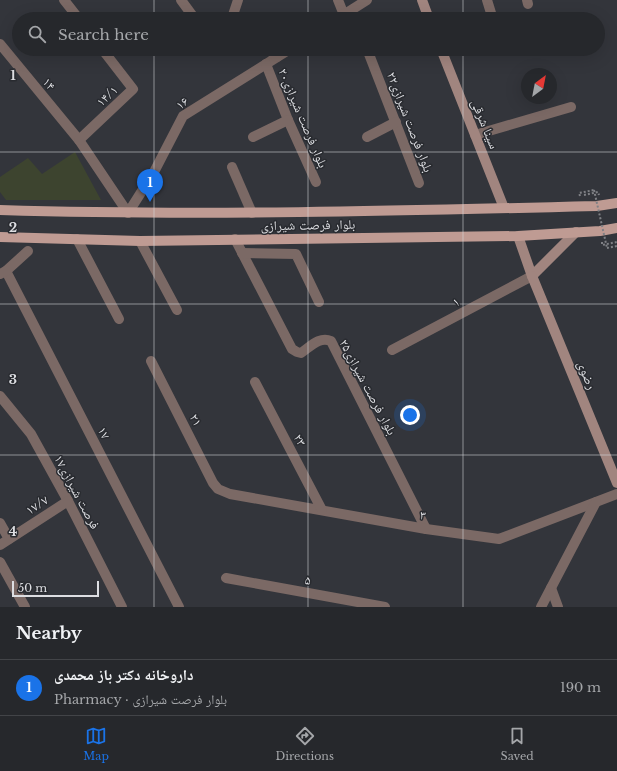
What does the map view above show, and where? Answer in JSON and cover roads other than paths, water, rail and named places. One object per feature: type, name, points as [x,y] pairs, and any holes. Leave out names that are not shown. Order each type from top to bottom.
[{"type":"main road","points":[[422,0],[426,12]]},
{"type":"main road","name":"سینا شرقی","points":[[444,56],[504,208]]},
{"type":"main road","name":"بلوار فرصت شیرازی","points":[[1,209],[128,213],[252,213],[597,206],[617,203]]},
{"type":"main road","name":"بلوار فرصت شیرازی","points":[[0,236],[140,241],[518,236],[617,228]]},
{"type":"main road","points":[[532,276],[576,232]]},
{"type":"main road","name":"رضوی","points":[[518,236],[532,276],[617,483]]},
{"type":"street","points":[[64,0],[73,12]]},
{"type":"street","points":[[180,0],[189,12]]},
{"type":"street","points":[[234,12],[238,0]]},
{"type":"street","points":[[338,0],[345,12]]},
{"type":"street","points":[[352,12],[367,0]]},
{"type":"street","points":[[487,0],[491,12]]},
{"type":"street","name":"۱۴","points":[[0,44],[79,140],[128,213]]},
{"type":"street","name":"۱۴/۱","points":[[79,140],[133,89],[107,56]]},
{"type":"street","name":"بلوار فرصت شیرازی۲۲","points":[[370,56],[419,183]]},
{"type":"street","name":"۱۶","points":[[128,213],[154,172],[183,116],[277,57]]},
{"type":"street","name":"بلوار فرصت شیرازی۲۰","points":[[266,64],[288,120],[316,182]]},
{"type":"street","points":[[475,135],[571,108]]},
{"type":"street","points":[[253,138],[288,120]]},
{"type":"street","points":[[367,136],[396,122]]},
{"type":"street","points":[[232,167],[252,213]]},
{"type":"street","points":[[285,238],[296,254],[319,302]]},
{"type":"street","points":[[77,239],[119,319]]},
{"type":"street","name":"بلوار فرصت شیرازی۲۵","points":[[235,239],[292,349],[301,353],[322,339],[326,339],[331,342],[426,529]]},
{"type":"street","points":[[140,241],[177,310]]},
{"type":"street","points":[[3,272],[28,251]]},
{"type":"street","points":[[242,253],[296,254]]},
{"type":"street","name":"۱۷","points":[[3,272],[179,607]]},
{"type":"street","name":"۱","points":[[392,350],[532,276]]},
{"type":"street","name":"۲۱","points":[[151,361],[213,483],[218,489]]},
{"type":"street","name":"۲۳","points":[[255,382],[322,510]]},
{"type":"street","name":"۱۷فرصت شیرازی","points":[[0,396],[4,409],[31,434],[68,501],[122,607]]},
{"type":"street","name":"۳","points":[[218,489],[230,494],[426,529],[499,539],[617,494]]},
{"type":"street","name":"۱۷/۷","points":[[0,545],[68,501]]},
{"type":"street","points":[[541,607],[596,502]]},
{"type":"street","points":[[0,523],[9,539]]},
{"type":"street","points":[[0,562],[25,607]]},
{"type":"street","name":"۵","points":[[226,578],[385,607]]},
{"type":"street","points":[[551,588],[558,607]]},
{"type":"place","name":"داروخانه دکتر باز محمدی","points":[[150,202]]}]
